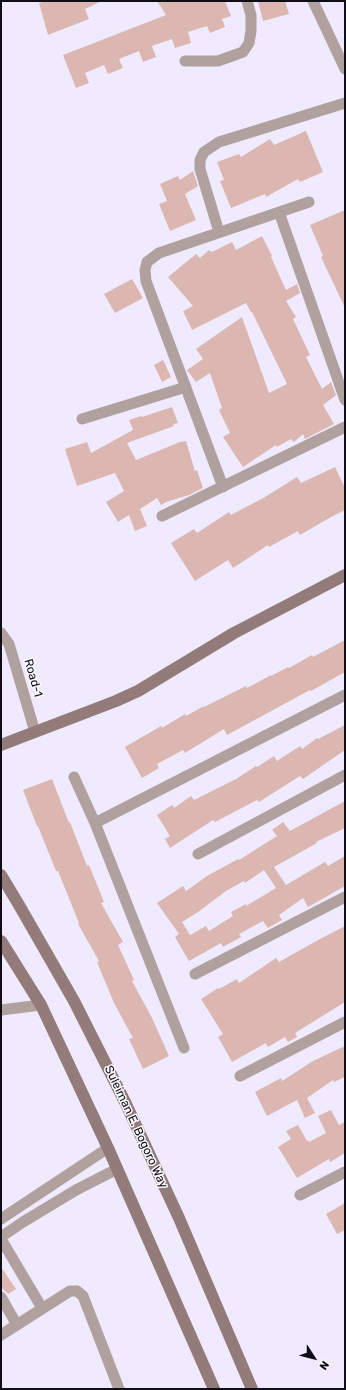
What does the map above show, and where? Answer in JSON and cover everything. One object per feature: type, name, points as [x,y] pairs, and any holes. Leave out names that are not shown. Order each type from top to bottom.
[{"type":"street","points":[[185,61],[218,61],[243,52],[249,43],[251,31],[251,15],[247,1]]},
{"type":"street","points":[[313,1],[345,69]]},
{"type":"street","points":[[219,232],[200,169],[200,160],[204,152],[219,142],[345,103]]},
{"type":"street","points":[[223,487],[146,281],[144,270],[147,262],[159,253],[309,202]]},
{"type":"street","points":[[279,212],[345,400]]},
{"type":"street","points":[[82,419],[186,387]]},
{"type":"street","points":[[162,516],[345,427]]},
{"type":"street","points":[[1,745],[116,701],[138,691],[234,633],[345,575]]},
{"type":"street","name":"Road-1","points":[[1,633],[9,644],[35,732]]},
{"type":"street","points":[[95,823],[345,695]]},
{"type":"street","points":[[198,854],[345,775]]},
{"type":"street","points":[[74,777],[95,823],[184,1048]]},
{"type":"street","name":"Suleiman E. Bogoro Way","points":[[1,875],[74,1001],[126,1104],[179,1218],[252,1389]]},
{"type":"street","points":[[195,974],[345,897]]},
{"type":"street","points":[[1,942],[41,1005],[108,1148],[214,1389]]},
{"type":"street","points":[[1,1010],[41,1005]]},
{"type":"street","points":[[240,1076],[345,1022]]},
{"type":"street","points":[[1,1219],[108,1148]]},
{"type":"street","points":[[42,1308],[1,1238],[23,1222],[76,1190],[117,1168]]},
{"type":"street","points":[[300,1195],[345,1172]]},
{"type":"street","points":[[1,1335],[70,1291],[76,1291],[83,1296],[119,1389]]},
{"type":"street","points":[[1,1297],[17,1324]]},
{"type":"building","points":[[46,1],[102,1],[85,9],[89,19],[48,35],[39,3]]},
{"type":"building","points":[[157,1],[225,1],[231,16],[222,19],[225,27],[210,33],[207,26],[188,32],[191,43],[175,48],[172,39],[152,46],[156,57],[143,62],[139,51],[119,59],[123,68],[108,74],[104,65],[85,73],[89,83],[76,88],[63,55],[166,15]]},
{"type":"building","points":[[258,1],[285,1],[289,14],[263,21]]},
{"type":"building","points":[[306,131],[323,172],[300,182],[298,179],[266,197],[265,194],[231,208],[220,181],[224,180],[217,162],[239,154],[241,157],[270,139],[274,145]]},
{"type":"building","points":[[193,171],[198,186],[185,194],[196,220],[170,231],[159,204],[167,201],[160,184],[178,176],[180,180]]},
{"type":"building","points":[[345,210],[345,308],[321,257],[323,256],[310,225]]},
{"type":"building","points":[[262,236],[286,290],[297,284],[300,293],[286,301],[296,317],[293,319],[310,355],[306,357],[322,389],[331,382],[336,395],[323,405],[334,424],[305,439],[303,434],[294,442],[291,439],[277,447],[276,445],[243,467],[223,437],[230,433],[219,410],[222,408],[210,373],[196,382],[187,370],[203,359],[196,349],[242,317],[269,393],[287,384],[252,312],[246,303],[192,330],[183,311],[193,306],[168,277],[196,254],[200,258],[209,250],[212,252],[232,242],[236,250]]},
{"type":"building","points":[[132,279],[143,298],[115,313],[104,294]]},
{"type":"building","points":[[163,360],[171,377],[162,382],[154,365]]},
{"type":"building","points":[[172,407],[178,423],[173,424],[174,426],[127,443],[136,460],[186,441],[195,471],[197,470],[203,488],[189,495],[161,505],[157,498],[140,509],[147,526],[135,531],[129,515],[118,522],[106,502],[124,491],[115,473],[77,486],[65,449],[87,442],[91,453],[133,430],[129,420]]},
{"type":"building","points":[[335,467],[345,488],[345,510],[300,535],[298,531],[269,547],[268,545],[233,568],[228,560],[195,581],[171,543],[194,529],[197,533],[229,512],[231,515],[265,497],[297,477],[301,483]]},
{"type":"building","points":[[345,640],[345,672],[227,735],[224,729],[185,753],[183,750],[157,764],[159,768],[142,778],[125,747],[185,714],[186,716],[246,686],[247,688]]},
{"type":"building","points":[[345,725],[345,750],[303,779],[300,776],[259,802],[257,800],[215,822],[213,820],[170,848],[165,839],[170,836],[157,815],[172,805],[174,808],[191,796],[194,800],[236,779],[274,756],[277,761],[300,746],[302,749],[317,738],[318,739]]},
{"type":"building","points":[[52,779],[87,866],[89,865],[104,902],[101,903],[123,942],[118,945],[134,980],[132,981],[152,1018],[169,1056],[143,1069],[129,1039],[133,1038],[114,1003],[97,962],[99,961],[78,924],[79,923],[58,871],[56,871],[23,790]]},
{"type":"building","points":[[345,801],[345,828],[316,842],[317,843],[274,867],[286,885],[325,862],[328,866],[345,856],[345,886],[308,907],[303,898],[279,915],[282,920],[268,928],[263,921],[239,934],[241,937],[223,947],[221,943],[189,961],[175,937],[179,934],[157,903],[183,886],[186,891],[207,876],[238,859],[239,860],[277,836],[272,830],[283,822],[290,831]],"holes":[[[264,870],[276,888],[246,906],[246,904],[231,912],[233,916],[209,931],[206,926],[190,935],[182,922],[226,891],[244,881],[245,883]]]},
{"type":"building","points":[[345,926],[345,1002],[295,1033],[297,1037],[288,1042],[285,1037],[268,1047],[266,1043],[232,1062],[218,1037],[223,1034],[201,999],[218,988],[219,989],[237,979],[239,983],[276,958],[279,962]]},
{"type":"building","points":[[345,1046],[345,1077],[334,1082],[333,1080],[307,1098],[315,1113],[305,1118],[297,1100],[267,1116],[255,1092],[281,1078],[282,1081],[313,1061]]},
{"type":"building","points":[[331,1110],[339,1125],[345,1122],[345,1153],[330,1162],[329,1159],[297,1178],[278,1147],[291,1139],[286,1131],[298,1125],[309,1142],[326,1133],[318,1116]]},
{"type":"building","points":[[345,1203],[345,1230],[337,1234],[326,1214]]},
{"type":"building","points":[[1,1267],[16,1289],[8,1294],[1,1287]]}]
